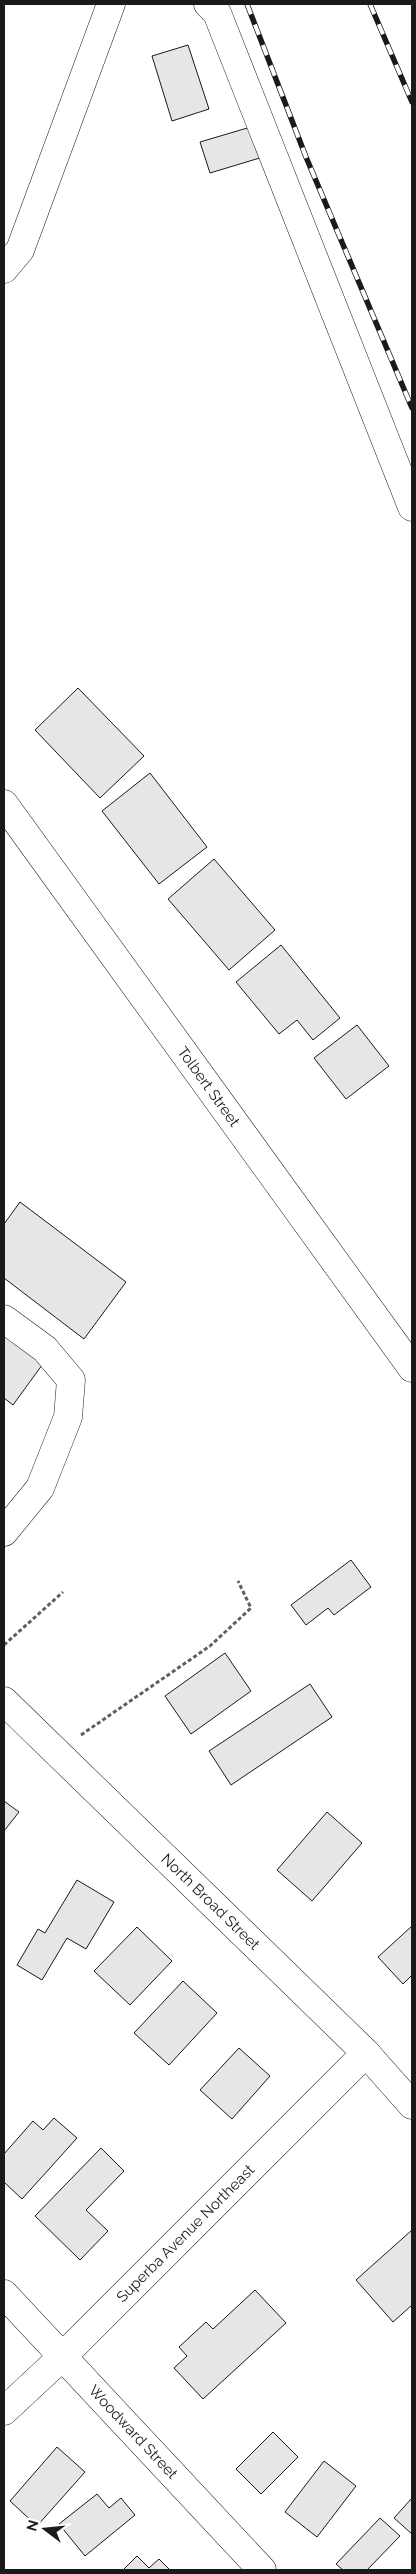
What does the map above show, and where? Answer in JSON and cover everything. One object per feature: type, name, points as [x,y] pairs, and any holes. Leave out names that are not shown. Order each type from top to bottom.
[{"type":"street","points":[[4,269],[20,250],[111,4]]},
{"type":"street","points":[[208,4],[218,13],[412,507]]},
{"type":"street","name":"Tolbert Street","points":[[4,804],[412,1368]]},
{"type":"street","points":[[4,1319],[45,1349],[71,1380],[68,1417],[40,1488],[4,1532]]},
{"type":"street","name":"North Broad Street","points":[[4,1701],[366,2053],[412,2104]]},
{"type":"street","name":"Superba Avenue Northeast","points":[[4,2411],[62,2357],[366,2053]]},
{"type":"street","name":"Woodward Street","points":[[4,2294],[262,2570]]},
{"type":"path","points":[[56,1753],[210,1646],[251,1608],[238,1581]]},
{"type":"path","points":[[4,1645],[63,1592]]},
{"type":"building","points":[[188,45],[209,109],[172,121],[152,56]]},
{"type":"building","points":[[254,126],[263,157],[210,173],[200,142]]},
{"type":"building","points":[[78,688],[144,756],[100,798],[35,730]]},
{"type":"building","points":[[150,773],[207,847],[159,884],[102,811]]},
{"type":"building","points":[[214,859],[275,930],[229,970],[168,899]]},
{"type":"building","points":[[281,945],[340,1018],[313,1040],[297,1020],[279,1034],[236,982]]},
{"type":"building","points":[[357,1025],[389,1066],[346,1099],[314,1058]]},
{"type":"building","points":[[20,1202],[126,1282],[84,1339],[4,1278],[4,1224]]},
{"type":"building","points":[[4,1330],[45,1361],[13,1405],[4,1398]]},
{"type":"building","points":[[351,1560],[371,1587],[334,1615],[328,1608],[306,1625],[291,1605]]},
{"type":"building","points":[[225,1653],[251,1691],[191,1734],[165,1696]]},
{"type":"building","points":[[310,1684],[332,1717],[231,1785],[209,1751]]},
{"type":"building","points":[[4,1801],[19,1812],[4,1831]]},
{"type":"building","points":[[327,1812],[362,1843],[312,1901],[277,1870]]},
{"type":"building","points":[[77,1880],[114,1902],[86,1949],[67,1938],[42,1980],[17,1965],[38,1929],[45,1933]]},
{"type":"building","points":[[412,1926],[412,1975],[403,1984],[378,1957]]},
{"type":"building","points":[[137,1927],[172,1961],[130,2005],[94,1971]]},
{"type":"building","points":[[183,1981],[217,2013],[169,2065],[134,2033]]},
{"type":"building","points":[[239,2048],[270,2076],[232,2119],[200,2090]]},
{"type":"building","points":[[54,2118],[77,2138],[22,2199],[4,2182],[4,2154],[33,2121],[43,2130]]},
{"type":"building","points":[[101,2148],[124,2171],[86,2210],[108,2231],[80,2260],[35,2216]]},
{"type":"building","points":[[412,2230],[412,2305],[393,2322],[356,2280]]},
{"type":"building","points":[[255,2290],[286,2323],[203,2399],[174,2368],[187,2356],[179,2347],[206,2322],[213,2329]]},
{"type":"building","points":[[273,2432],[298,2457],[261,2494],[236,2469]]},
{"type":"building","points":[[57,2447],[85,2472],[37,2526],[10,2501]]},
{"type":"building","points":[[324,2461],[356,2486],[317,2537],[285,2512]]},
{"type":"building","points":[[97,2494],[109,2508],[121,2498],[135,2515],[85,2556],[59,2524]]},
{"type":"building","points":[[412,2498],[412,2534],[394,2518]]},
{"type":"building","points":[[380,2518],[400,2536],[367,2570],[343,2570],[336,2564]]},
{"type":"building","points":[[137,2556],[149,2568],[159,2559],[170,2570],[123,2570]]},
{"type":"railway","points":[[247,4],[306,157],[412,408]]},
{"type":"railway","points":[[370,4],[412,102]]}]
